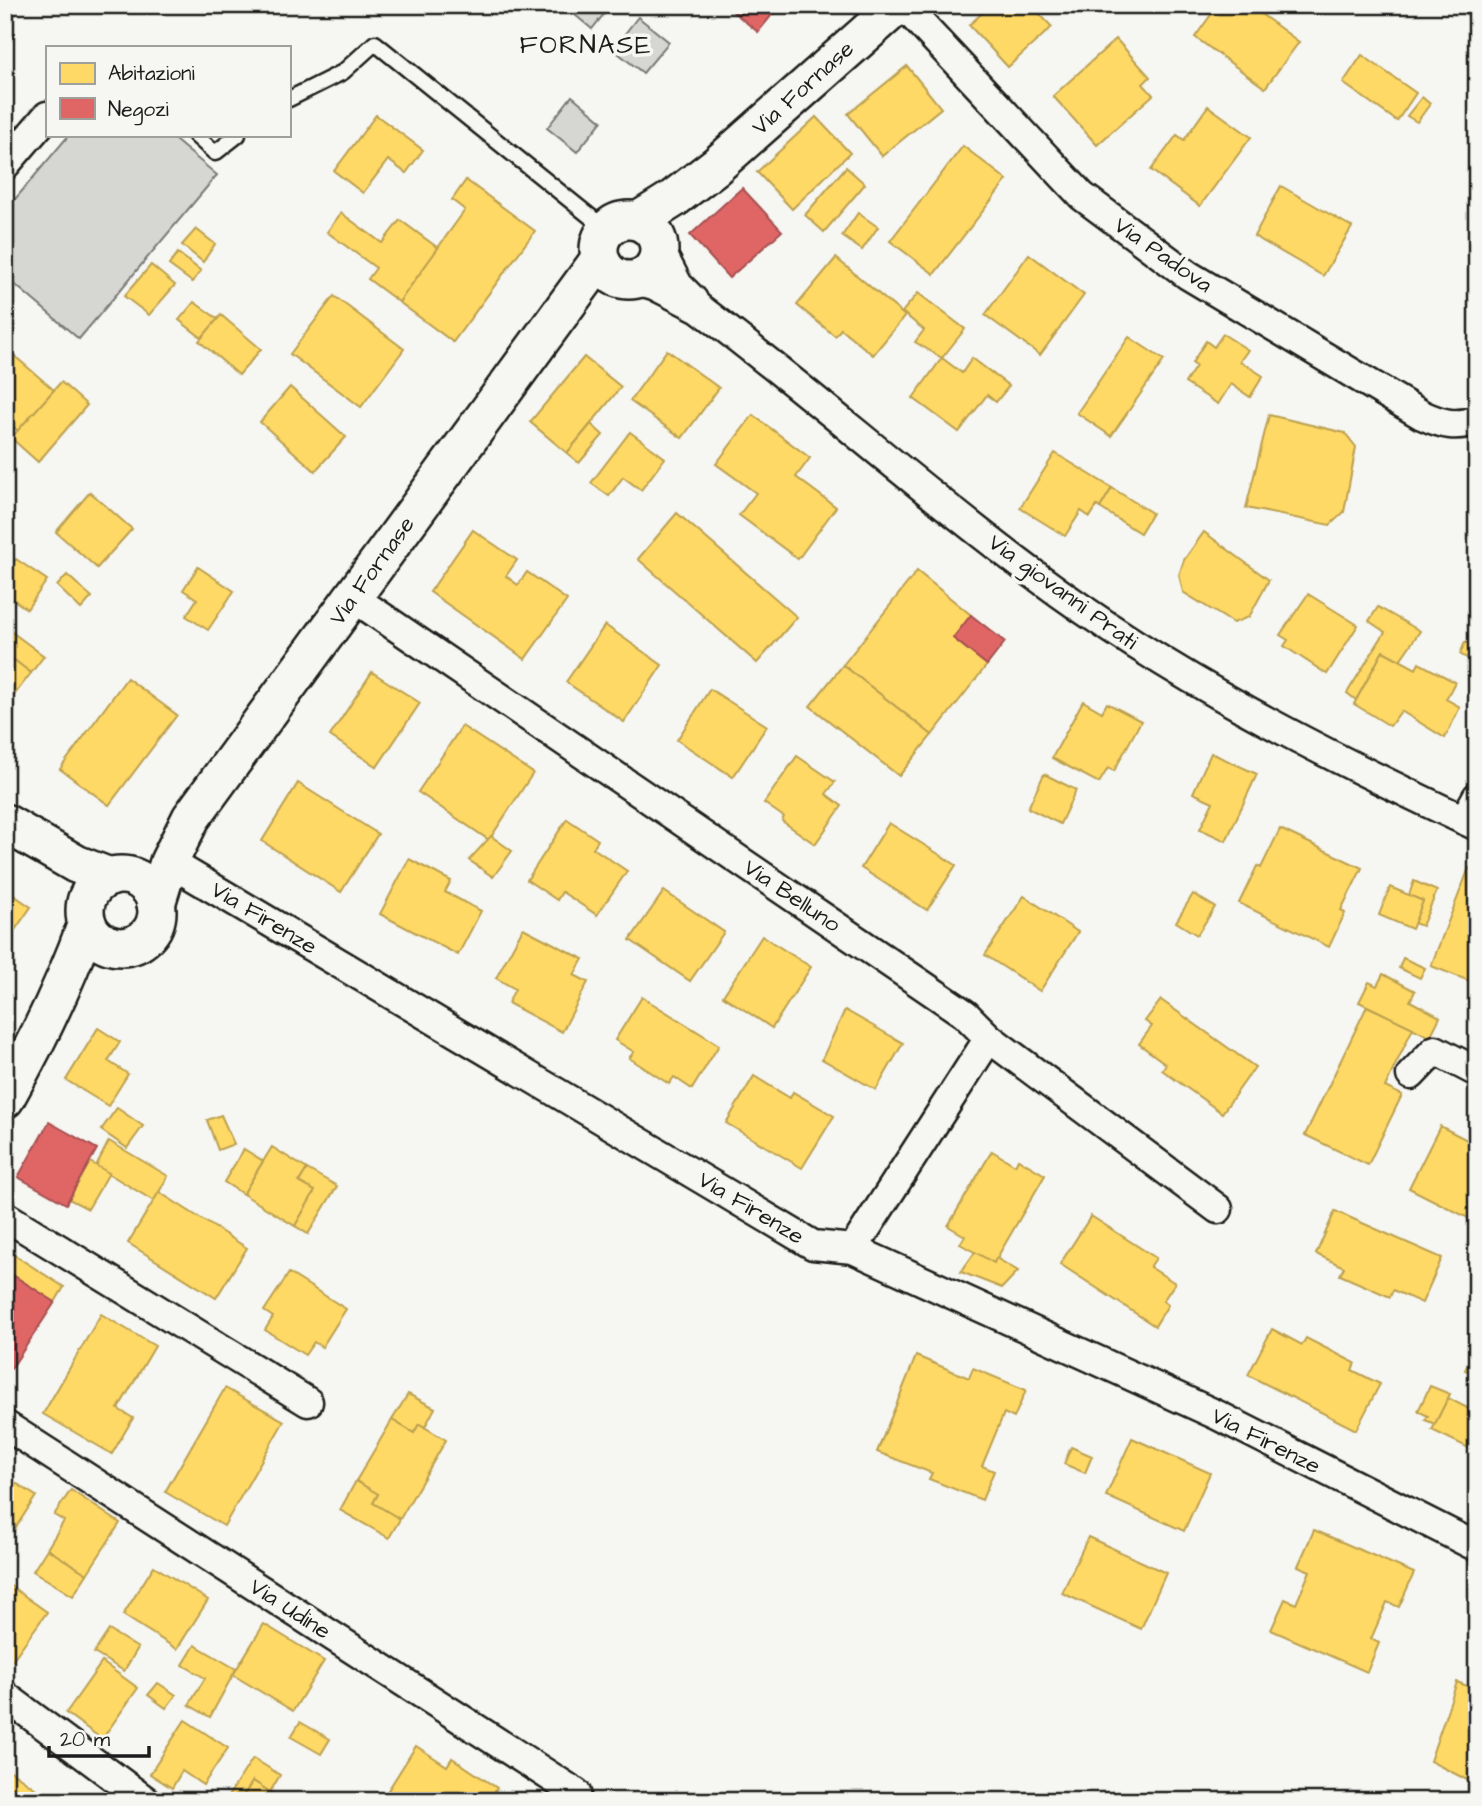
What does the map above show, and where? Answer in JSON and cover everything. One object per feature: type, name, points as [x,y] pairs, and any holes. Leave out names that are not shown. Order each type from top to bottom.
[{"type":"street","name":"Via Fornase","points":[[41,1034],[105,963],[123,947],[135,944],[145,937],[156,916],[156,904],[169,862],[191,818],[552,325],[678,209],[716,166],[894,7]]},
{"type":"street","name":"Via Padova","points":[[894,7],[1082,196],[1188,275],[1422,415],[1440,423],[1458,426],[1477,420]]},
{"type":"street","points":[[5,165],[46,117]]},
{"type":"street","name":"Via giovanni Prati","points":[[631,251],[654,285],[699,307],[1036,576],[1132,643],[1187,678],[1284,732],[1473,814]]},
{"type":"street","name":"Via Belluno","points":[[354,598],[965,1014],[989,1038],[1218,1209]]},
{"type":"street","name":"Via Fornase","points":[[5,1099],[41,1034],[73,963],[91,891],[99,883],[141,863],[191,818]]},
{"type":"street","points":[[15,830],[76,864],[116,876],[133,877],[151,892],[156,904]]},
{"type":"street","points":[[15,830],[74,889],[100,940],[111,946],[123,947]]},
{"type":"street","name":"Via Firenze","points":[[169,862],[813,1245],[853,1249],[1216,1415],[1477,1548]]},
{"type":"street","points":[[853,1249],[989,1038]]},
{"type":"street","points":[[1411,1075],[1436,1050],[1477,1072]]},
{"type":"street","points":[[5,1216],[308,1402]]},
{"type":"street","name":"Via Udine","points":[[5,1425],[576,1793]]},
{"type":"street","points":[[5,1696],[146,1801]]},
{"type":"lane","points":[[290,98],[343,72],[374,43],[631,251]]},
{"type":"lane","points":[[196,136],[215,153],[237,136]]},
{"type":"shaded area","points":[[563,5],[611,5],[592,29]]},
{"type":"shaded area","points":[[638,17],[669,42],[643,73],[613,49]]},
{"type":"shaded area","points":[[572,96],[602,121],[577,152],[547,128]]},
{"type":"shaded area","points":[[68,136],[170,136],[217,175],[79,339],[5,276],[5,211]]},
{"type":"building: Abitazioni","points":[[991,5],[1031,5],[1052,27],[1008,67],[969,25]]},
{"type":"building: Abitazioni","points":[[1218,5],[1249,5],[1299,42],[1265,88],[1195,37]]},
{"type":"building: Abitazioni","points":[[1116,39],[1150,77],[1143,84],[1153,95],[1097,145],[1053,96]]},
{"type":"building: Abitazioni","points":[[1362,55],[1416,93],[1397,121],[1343,83]]},
{"type":"building: Abitazioni","points":[[907,66],[941,108],[882,156],[848,114]]},
{"type":"building: Abitazioni","points":[[1422,97],[1430,104],[1417,122],[1407,116]]},
{"type":"building: Abitazioni","points":[[1208,106],[1251,137],[1200,206],[1151,170],[1177,135],[1184,140]]},
{"type":"building: Abitazioni","points":[[376,115],[423,150],[406,173],[388,160],[363,193],[334,171]]},
{"type":"building: Abitazioni","points":[[816,117],[850,153],[792,209],[757,172]]},
{"type":"building: Abitazioni","points":[[963,146],[1007,180],[934,274],[890,241]]},
{"type":"building: Abitazioni","points":[[846,167],[865,184],[824,232],[805,215]]},
{"type":"building: Abitazioni","points":[[466,180],[535,231],[453,342],[399,302],[465,210],[452,200]]},
{"type":"building: Abitazioni","points":[[1281,186],[1352,227],[1323,276],[1254,236]]},
{"type":"building: Abitazioni","points":[[341,213],[382,243],[400,220],[438,248],[399,302],[368,279],[376,268],[327,232]]},
{"type":"building: Abitazioni","points":[[858,213],[878,227],[862,250],[842,236]]},
{"type":"building: Abitazioni","points":[[196,229],[215,244],[203,262],[182,245]]},
{"type":"building: Abitazioni","points":[[178,253],[201,271],[192,282],[169,265]]},
{"type":"building: Abitazioni","points":[[1029,254],[1084,295],[1040,355],[985,315]]},
{"type":"building: Abitazioni","points":[[836,258],[905,316],[873,355],[841,329],[835,336],[797,305]]},
{"type":"building: Abitazioni","points":[[151,265],[175,285],[149,315],[124,296]]},
{"type":"building: Abitazioni","points":[[918,293],[965,329],[942,358],[915,342],[924,330],[902,312]]},
{"type":"building: Abitazioni","points":[[334,296],[404,349],[361,407],[290,354]]},
{"type":"building: Abitazioni","points":[[194,302],[218,319],[202,338],[179,320]]},
{"type":"building: Abitazioni","points":[[221,315],[261,349],[239,375],[199,341]]},
{"type":"building: Abitazioni","points":[[1223,334],[1248,350],[1240,361],[1263,376],[1250,397],[1231,384],[1218,404],[1185,383],[1196,366],[1192,363],[1206,341],[1214,347]]},
{"type":"building: Abitazioni","points":[[1129,337],[1164,360],[1111,436],[1077,413]]},
{"type":"building: Abitazioni","points":[[667,350],[719,388],[682,438],[630,401]]},
{"type":"building: Abitazioni","points":[[10,352],[54,390],[18,431],[5,419],[5,356]]},
{"type":"building: Abitazioni","points":[[584,357],[621,387],[567,453],[530,422]]},
{"type":"building: Abitazioni","points":[[942,358],[962,373],[972,358],[1009,386],[996,402],[987,395],[959,432],[913,398]]},
{"type":"building: Abitazioni","points":[[61,382],[87,405],[38,462],[11,438]]},
{"type":"building: Abitazioni","points":[[290,387],[346,437],[315,471],[260,422]]},
{"type":"building: Abitazioni","points":[[753,415],[810,458],[796,477],[836,507],[798,559],[739,515],[756,493],[716,464]]},
{"type":"building: Abitazioni","points":[[1269,415],[1345,433],[1356,447],[1344,512],[1330,525],[1246,508]]},
{"type":"building: Abitazioni","points":[[591,424],[603,435],[579,463],[567,453]]},
{"type":"building: Abitazioni","points":[[630,432],[665,458],[641,490],[623,477],[609,496],[591,483]]},
{"type":"building: Abitazioni","points":[[1055,453],[1112,488],[1100,508],[1097,506],[1090,517],[1081,511],[1065,536],[1020,508]]},
{"type":"building: Abitazioni","points":[[1112,488],[1152,513],[1140,533],[1100,508]]},
{"type":"building: Abitazioni","points":[[90,492],[132,529],[97,568],[56,532]]},
{"type":"building: Abitazioni","points":[[677,513],[797,617],[757,663],[638,559]]},
{"type":"building: Abitazioni","points":[[473,530],[517,560],[506,576],[518,585],[527,572],[567,600],[525,659],[430,592]]},
{"type":"building: Abitazioni","points":[[1204,532],[1269,580],[1249,617],[1233,623],[1183,592],[1179,575],[1184,560]]},
{"type":"building: Abitazioni","points":[[16,559],[47,580],[27,609],[5,594],[5,575]]},
{"type":"building: Abitazioni","points":[[198,567],[234,591],[208,630],[186,616],[197,599],[183,590]]},
{"type":"building: Abitazioni","points":[[917,571],[971,615],[953,638],[987,665],[932,735],[843,665]]},
{"type":"building: Abitazioni","points":[[67,575],[92,597],[81,609],[57,586]]},
{"type":"building: Abitazioni","points":[[1308,594],[1358,625],[1327,674],[1284,646],[1288,640],[1280,635]]},
{"type":"building: Abitazioni","points":[[1378,607],[1420,631],[1400,660],[1383,651],[1356,700],[1347,693],[1385,632],[1369,621]]},
{"type":"building: Abitazioni","points":[[605,625],[662,665],[624,722],[566,682]]},
{"type":"building: Abitazioni","points":[[5,627],[44,656],[31,673],[5,653]]},
{"type":"building: Abitazioni","points":[[1477,637],[1477,664],[1460,654],[1465,642],[1473,646]]},
{"type":"building: Abitazioni","points":[[1383,651],[1416,669],[1419,663],[1455,682],[1446,699],[1460,707],[1445,738],[1401,711],[1390,726],[1354,704]]},
{"type":"building: Abitazioni","points":[[5,653],[31,673],[5,707]]},
{"type":"building: Abitazioni","points":[[843,665],[932,735],[899,776],[810,706]]},
{"type":"building: Abitazioni","points":[[372,672],[420,703],[377,767],[330,736]]},
{"type":"building: Abitazioni","points":[[127,678],[177,715],[109,805],[60,769]]},
{"type":"building: Abitazioni","points":[[710,689],[767,726],[733,777],[677,740]]},
{"type":"building: Abitazioni","points":[[1083,701],[1102,712],[1107,703],[1141,721],[1114,771],[1108,768],[1099,783],[1052,758]]},
{"type":"building: Abitazioni","points":[[462,726],[533,773],[489,840],[418,792]]},
{"type":"building: Abitazioni","points":[[1211,753],[1257,774],[1226,841],[1200,829],[1213,802],[1193,793]]},
{"type":"building: Abitazioni","points":[[797,756],[835,782],[826,794],[842,806],[815,844],[782,821],[784,817],[764,803]]},
{"type":"building: Abitazioni","points":[[1044,774],[1076,790],[1060,824],[1028,808]]},
{"type":"building: Abitazioni","points":[[298,783],[378,834],[341,892],[262,841]]},
{"type":"building: Abitazioni","points":[[567,819],[598,840],[593,848],[627,871],[597,915],[562,892],[557,900],[527,880]]},
{"type":"building: Abitazioni","points":[[889,823],[956,865],[927,910],[861,868]]},
{"type":"building: Abitazioni","points":[[1280,829],[1362,868],[1341,910],[1345,913],[1329,947],[1239,903],[1257,866],[1261,868]]},
{"type":"building: Abitazioni","points":[[491,836],[512,851],[493,877],[469,860]]},
{"type":"building: Abitazioni","points":[[409,859],[451,881],[445,892],[481,911],[458,955],[380,914]]},
{"type":"building: Abitazioni","points":[[1469,868],[1477,871],[1477,984],[1431,966]]},
{"type":"building: Abitazioni","points":[[1414,881],[1437,891],[1422,926],[1414,923],[1423,901],[1409,895]]},
{"type":"building: Abitazioni","points":[[1390,887],[1423,901],[1412,929],[1379,915]]},
{"type":"building: Abitazioni","points":[[5,889],[31,907],[8,940],[5,939]]},
{"type":"building: Abitazioni","points":[[664,891],[724,932],[690,981],[630,940]]},
{"type":"building: Abitazioni","points":[[1193,894],[1215,907],[1197,935],[1176,922]]},
{"type":"building: Abitazioni","points":[[1024,896],[1078,932],[1040,991],[985,955]]},
{"type":"building: Abitazioni","points":[[523,928],[583,959],[574,975],[588,982],[562,1032],[508,1003],[515,989],[496,978]]},
{"type":"building: Abitazioni","points":[[762,936],[811,967],[772,1028],[723,996]]},
{"type":"building: Abitazioni","points":[[1403,958],[1425,968],[1420,978],[1399,968]]},
{"type":"building: Abitazioni","points":[[1383,974],[1415,991],[1410,1001],[1440,1017],[1430,1037],[1359,1002],[1369,982],[1377,986]]},
{"type":"building: Abitazioni","points":[[642,997],[719,1045],[692,1089],[674,1077],[669,1084],[629,1058],[634,1052],[615,1040]]},
{"type":"building: Abitazioni","points":[[1161,1000],[1255,1067],[1222,1113],[1162,1070],[1166,1064],[1139,1044],[1152,1026],[1145,1021]]},
{"type":"building: Abitazioni","points":[[1367,1006],[1413,1028],[1385,1087],[1402,1095],[1368,1165],[1305,1135]]},
{"type":"building: Abitazioni","points":[[845,1010],[903,1043],[876,1090],[822,1059]]},
{"type":"building: Abitazioni","points":[[98,1028],[120,1042],[108,1061],[128,1074],[108,1106],[66,1080]]},
{"type":"building: Abitazioni","points":[[754,1076],[790,1098],[793,1092],[834,1116],[802,1168],[726,1123]]},
{"type":"building: Abitazioni","points":[[117,1108],[143,1126],[127,1148],[101,1130]]},
{"type":"building: Abitazioni","points":[[221,1115],[234,1144],[218,1150],[207,1120]]},
{"type":"building: Abitazioni","points":[[1440,1126],[1477,1145],[1476,1222],[1409,1188]]},
{"type":"building: Abitazioni","points":[[109,1141],[168,1176],[154,1201],[96,1166]]},
{"type":"building: Abitazioni","points":[[272,1147],[307,1169],[299,1182],[315,1191],[295,1226],[243,1194]]},
{"type":"building: Abitazioni","points":[[244,1149],[263,1161],[243,1194],[224,1182]]},
{"type":"building: Abitazioni","points":[[992,1151],[1015,1165],[1018,1159],[1045,1175],[994,1263],[960,1244],[965,1236],[948,1226]]},
{"type":"building: Abitazioni","points":[[90,1162],[109,1173],[88,1209],[69,1199]]},
{"type":"building: Abitazioni","points":[[307,1169],[337,1186],[308,1234],[295,1226],[315,1191],[299,1182]]},
{"type":"building: Abitazioni","points":[[159,1192],[247,1248],[216,1298],[128,1243]]},
{"type":"building: Abitazioni","points":[[1335,1211],[1442,1258],[1422,1303],[1393,1290],[1390,1297],[1340,1275],[1344,1267],[1316,1254]]},
{"type":"building: Abitazioni","points":[[1091,1216],[1156,1258],[1150,1267],[1175,1283],[1163,1301],[1168,1305],[1155,1326],[1060,1264]]},
{"type":"building: Abitazioni","points":[[8,1251],[64,1287],[55,1302],[5,1270],[5,1255]]},
{"type":"building: Abitazioni","points":[[975,1252],[994,1263],[996,1258],[1018,1271],[1002,1288],[961,1272]]},
{"type":"building: Abitazioni","points":[[289,1273],[346,1309],[322,1347],[314,1342],[305,1355],[265,1330],[273,1317],[264,1311]]},
{"type":"building: Abitazioni","points":[[101,1314],[155,1346],[118,1409],[133,1418],[112,1454],[43,1414]]},
{"type":"building: Abitazioni","points":[[1272,1329],[1302,1345],[1306,1338],[1355,1363],[1352,1370],[1380,1384],[1356,1430],[1248,1375]]},
{"type":"building: Abitazioni","points":[[1477,1346],[1477,1375],[1465,1370]]},
{"type":"building: Abitazioni","points":[[916,1356],[969,1378],[973,1368],[1026,1390],[1014,1418],[1004,1413],[982,1466],[994,1471],[982,1500],[929,1479],[932,1473],[877,1452]]},
{"type":"building: Abitazioni","points":[[1430,1386],[1450,1394],[1435,1424],[1425,1420],[1428,1416],[1418,1411]]},
{"type":"building: Abitazioni","points":[[225,1388],[284,1421],[224,1526],[165,1492]]},
{"type":"building: Abitazioni","points":[[408,1394],[435,1408],[425,1427],[419,1424],[414,1433],[392,1420]]},
{"type":"building: Abitazioni","points":[[1448,1398],[1477,1413],[1477,1452],[1432,1430]]},
{"type":"building: Abitazioni","points":[[392,1420],[414,1433],[419,1424],[446,1440],[400,1519],[373,1503],[378,1494],[356,1481]]},
{"type":"building: Abitazioni","points":[[1132,1438],[1210,1473],[1184,1531],[1106,1496]]},
{"type":"building: Abitazioni","points":[[1071,1447],[1092,1456],[1085,1473],[1064,1464]]},
{"type":"building: Abitazioni","points":[[5,1476],[36,1496],[9,1538],[5,1535]]},
{"type":"building: Abitazioni","points":[[356,1481],[378,1494],[373,1503],[400,1519],[389,1538],[340,1510]]},
{"type":"building: Abitazioni","points":[[71,1490],[120,1523],[87,1574],[47,1549],[64,1521],[54,1515]]},
{"type":"building: Abitazioni","points":[[1314,1530],[1414,1573],[1399,1607],[1387,1602],[1371,1639],[1379,1643],[1367,1672],[1271,1630],[1285,1599],[1296,1604],[1310,1571],[1298,1566]]},
{"type":"building: Abitazioni","points":[[1088,1537],[1166,1573],[1141,1629],[1062,1593]]},
{"type":"building: Abitazioni","points":[[47,1549],[87,1574],[73,1596],[33,1571]]},
{"type":"building: Abitazioni","points":[[154,1566],[208,1600],[177,1649],[123,1615]]},
{"type":"building: Abitazioni","points":[[5,1582],[47,1612],[11,1662],[5,1658]]},
{"type":"building: Abitazioni","points":[[264,1624],[324,1661],[293,1711],[233,1675]]},
{"type":"building: Abitazioni","points":[[109,1630],[138,1648],[124,1671],[94,1653]]},
{"type":"building: Abitazioni","points":[[195,1645],[236,1669],[210,1717],[189,1705],[205,1678],[183,1665]]},
{"type":"building: Abitazioni","points":[[102,1662],[138,1688],[102,1739],[66,1713]]},
{"type":"building: Abitazioni","points":[[1457,1682],[1477,1690],[1477,1785],[1430,1761]]},
{"type":"building: Abitazioni","points":[[158,1683],[176,1695],[166,1708],[148,1695]]},
{"type":"building: Abitazioni","points":[[185,1720],[228,1748],[203,1785],[182,1771],[172,1788],[150,1774]]},
{"type":"building: Abitazioni","points":[[300,1722],[330,1739],[321,1754],[291,1737]]},
{"type":"building: Abitazioni","points":[[416,1746],[447,1766],[452,1758],[497,1788],[489,1801],[400,1801],[387,1792]]},
{"type":"building: Abitazioni","points":[[253,1758],[280,1775],[270,1792],[253,1781],[240,1801],[225,1801]]},
{"type":"building: Abitazioni","points":[[5,1767],[36,1789],[28,1801],[5,1801]]},
{"type":"building: Abitazioni","points":[[253,1781],[270,1792],[285,1801],[240,1801]]},
{"type":"building: Negozi","points":[[725,5],[780,5],[758,32]]},
{"type":"building: Negozi","points":[[742,188],[782,231],[729,278],[690,235]]},
{"type":"building: Negozi","points":[[971,615],[1005,642],[987,665],[953,638]]},
{"type":"building: Negozi","points":[[49,1122],[97,1149],[66,1204],[18,1177]]},
{"type":"building: Negozi","points":[[5,1270],[55,1302],[11,1369],[5,1366]]},
{"type":"district","name":"FORNASE","points":[[586,45]]}]
